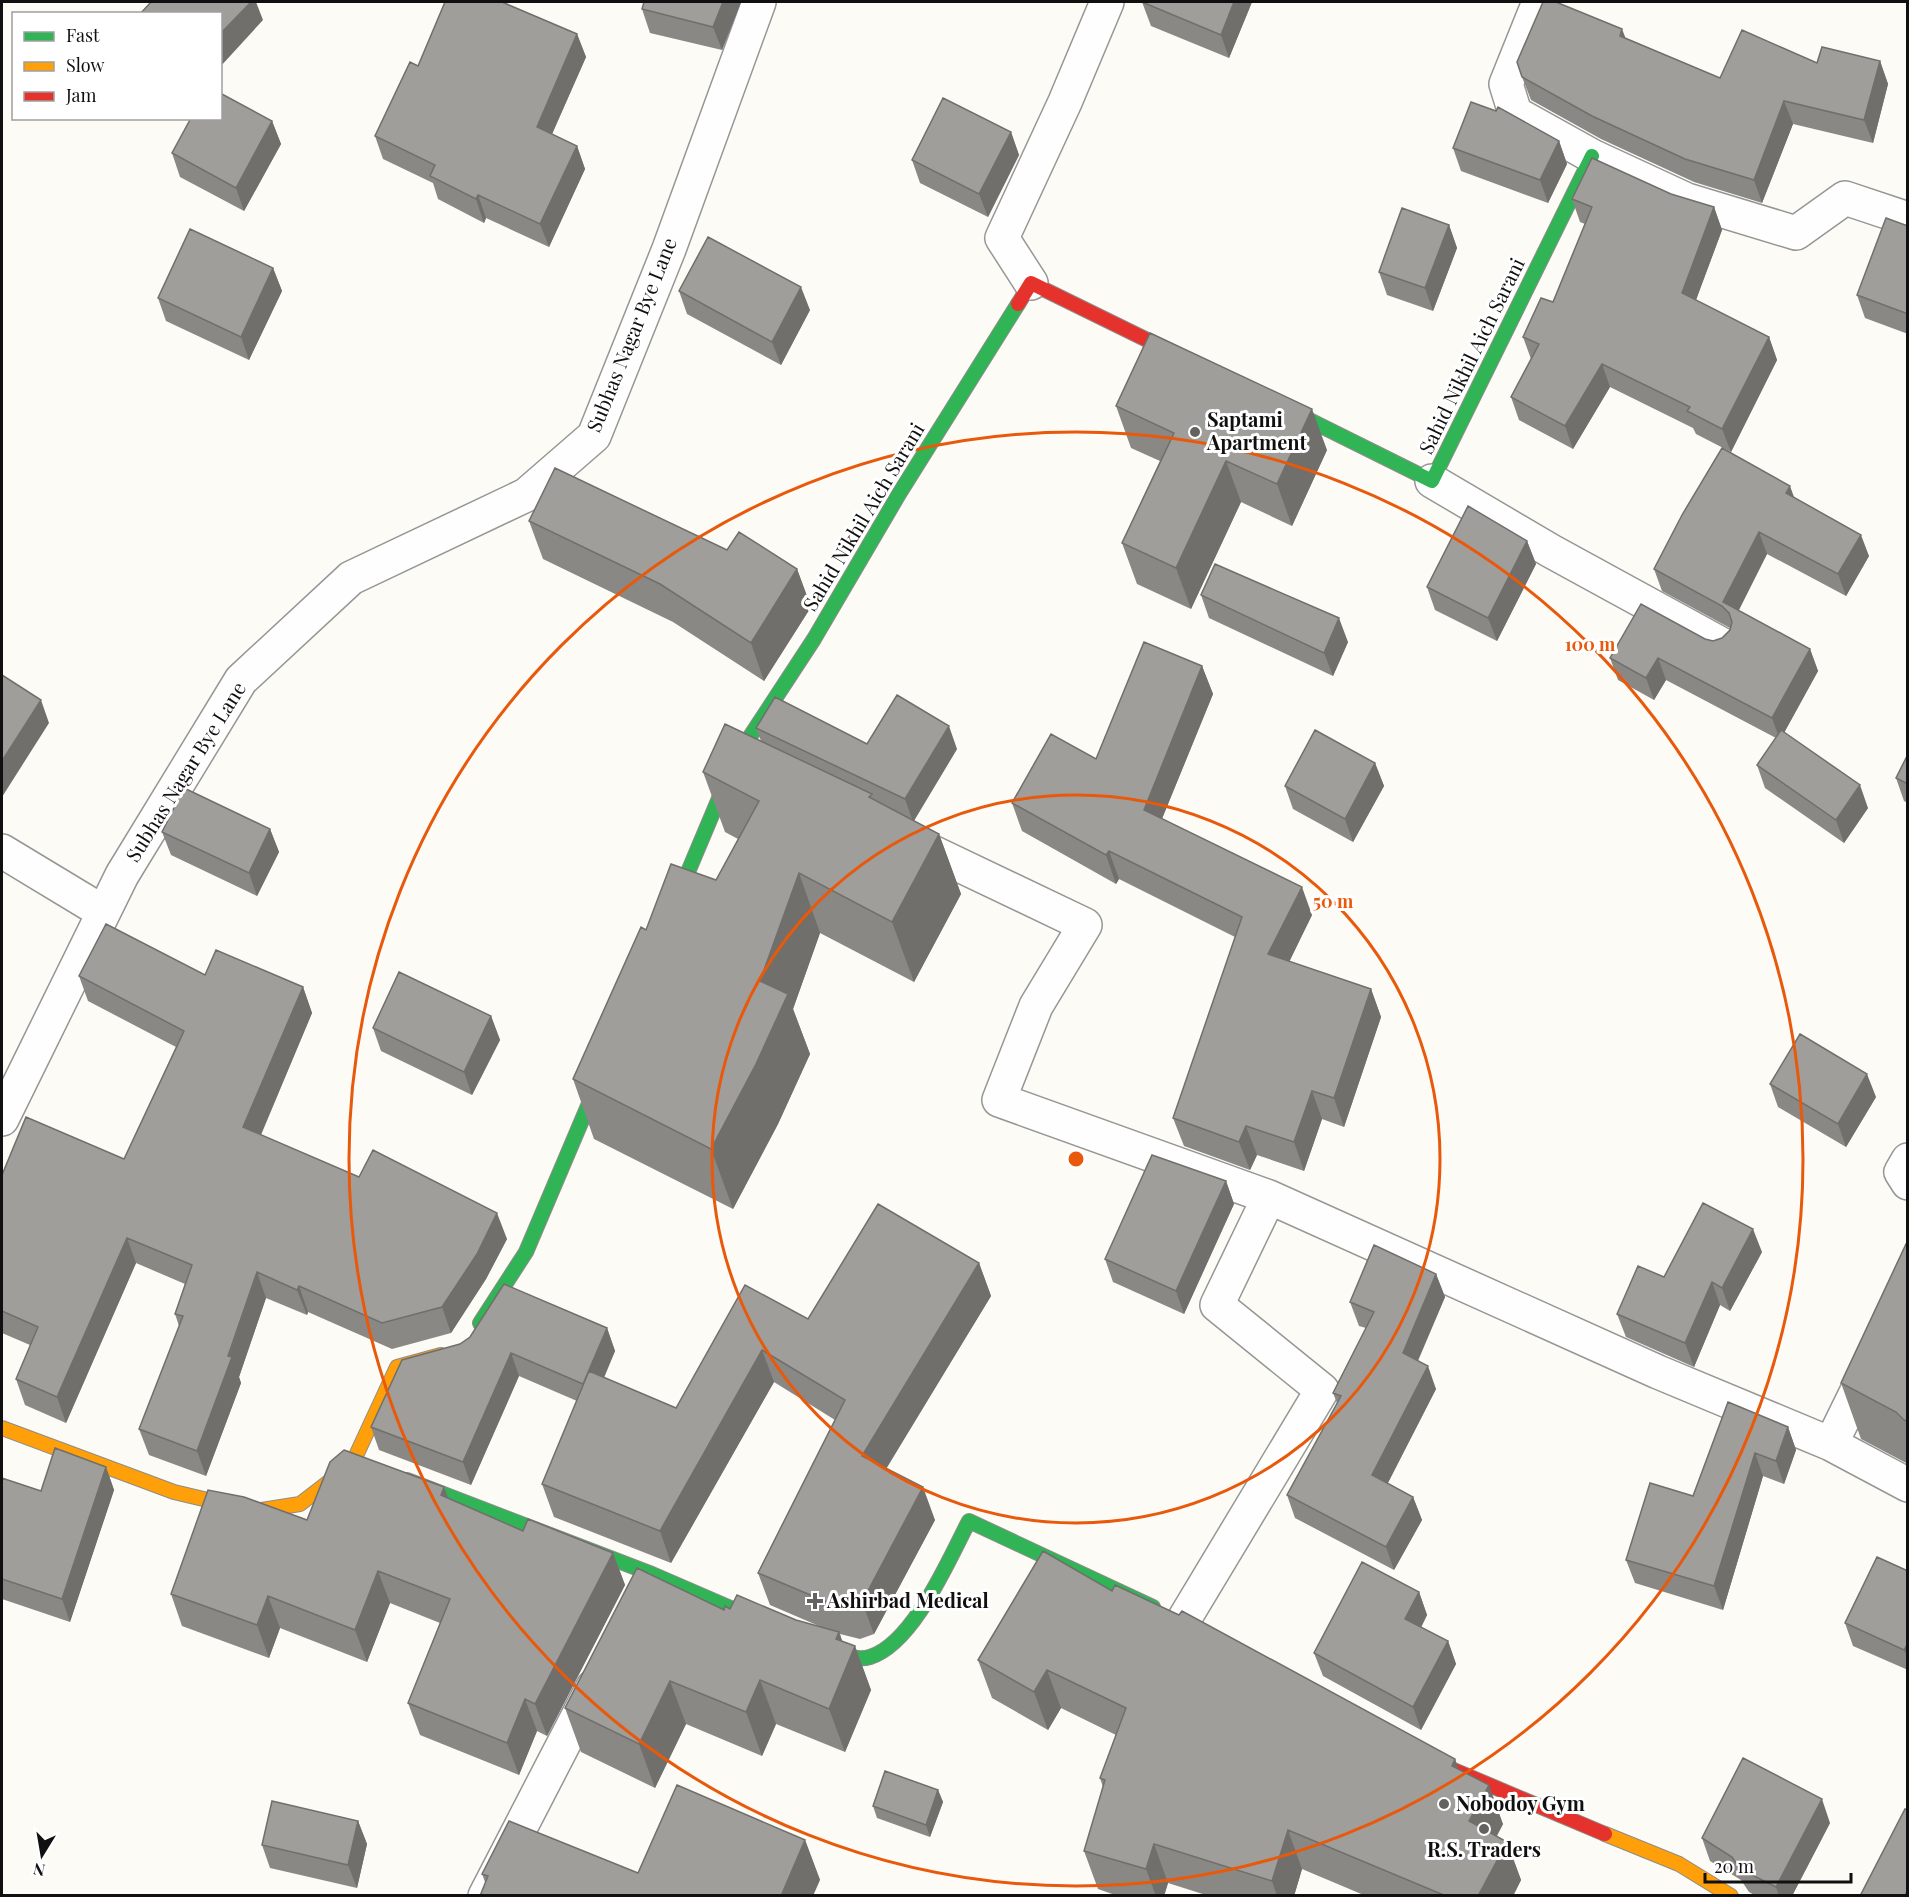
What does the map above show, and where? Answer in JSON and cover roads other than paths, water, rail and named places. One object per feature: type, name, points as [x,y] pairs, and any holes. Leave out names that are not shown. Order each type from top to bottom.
[{"type":"street","name":"Subhas Nagar Bye Lane","points":[[2,1119],[122,875],[241,680],[351,578],[526,495],[594,436],[669,249],[759,2]]},
{"type":"street","points":[[1107,2],[1065,102],[1002,238],[1031,283],[1200,366]]},
{"type":"street","points":[[1539,2],[1506,84],[1515,113],[1592,156],[1687,200],[1796,233],[1845,198],[1908,219]]},
{"type":"street","name":"Sahid Nikhil Aich Sarani","points":[[1263,397],[1432,481],[1592,156]]},
{"type":"street","name":"Sahid Nikhil Aich Sarani","points":[[665,927],[736,758],[814,639],[899,494],[1031,283]]},
{"type":"street","points":[[1432,481],[1551,551],[1721,644]]},
{"type":"street","points":[[736,758],[767,773]]},
{"type":"street","points":[[884,829],[1085,925],[1036,1006],[999,1101],[1269,1197],[1658,1372],[1831,1444],[1908,1485]]},
{"type":"street","points":[[2,851],[103,912]]},
{"type":"street","points":[[469,1340],[526,1252],[607,1061]]},
{"type":"street","points":[[1908,1160],[1901,1172],[1908,1183]]},
{"type":"street","points":[[803,1639],[847,1655],[869,1658],[890,1648],[906,1631],[969,1521],[1177,1619],[1322,1390],[1217,1305],[1269,1197]]},
{"type":"street","points":[[1831,1444],[1908,1287]]},
{"type":"street","points":[[2,1428],[174,1492],[254,1511],[300,1504],[359,1462],[397,1367],[452,1352]]},
{"type":"street","points":[[398,1477],[652,1574],[782,1630]]},
{"type":"street","points":[[636,1605],[652,1574]]},
{"type":"street","points":[[485,1896],[608,1657]]},
{"type":"street","points":[[1438,1762],[1469,1779],[1679,1864],[1731,1896]]},
{"type":"place","name":"Saptami Apartment","points":[[1195,432]]},
{"type":"place","name":"Ashirbad Medical","points":[[815,1601]]},
{"type":"place","name":"Nobodoy Gym","points":[[1444,1804]]},
{"type":"place","name":"R.S. Traders","points":[[1484,1829]]}]
